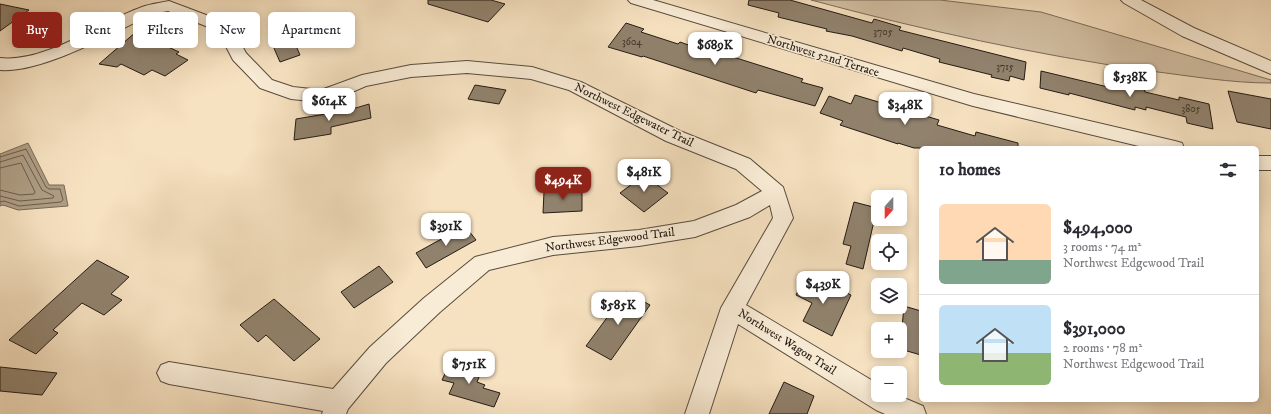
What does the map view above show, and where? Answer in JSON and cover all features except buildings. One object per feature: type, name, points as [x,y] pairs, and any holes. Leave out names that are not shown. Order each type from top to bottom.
[{"type":"street","name":"Northwest 52nd Terrace","points":[[636,0],[973,100],[1167,146]]},
{"type":"street","points":[[1129,0],[1188,32],[1271,68]]},
{"type":"street","name":"Northwest Edgewater Trail","points":[[0,64],[11,64],[49,56],[148,10],[173,3],[224,28],[239,56],[266,84],[291,93],[321,96],[344,89],[362,81],[411,71],[467,67],[532,73],[575,86],[673,136],[743,164],[776,192]]},
{"type":"street","points":[[1259,163],[1271,163]]},
{"type":"street","name":"Northwest Wagon Trail","points":[[776,192],[783,218],[732,308],[885,402],[914,414]]},
{"type":"street","name":"Northwest Edgewood Trail","points":[[336,408],[378,354],[432,305],[483,263],[553,246],[639,238],[695,229],[743,211],[776,192]]},
{"type":"street","points":[[697,414],[732,308]]},
{"type":"street","points":[[169,374],[336,408]]},
{"type":"shaded area","points":[[811,0],[940,0],[1041,12],[1271,80],[1271,83],[1210,79],[1107,65],[980,41],[895,22]]},
{"type":"water","points":[[28,143],[49,185],[64,185],[68,206],[18,210],[3,205],[0,206],[0,154]]}]
